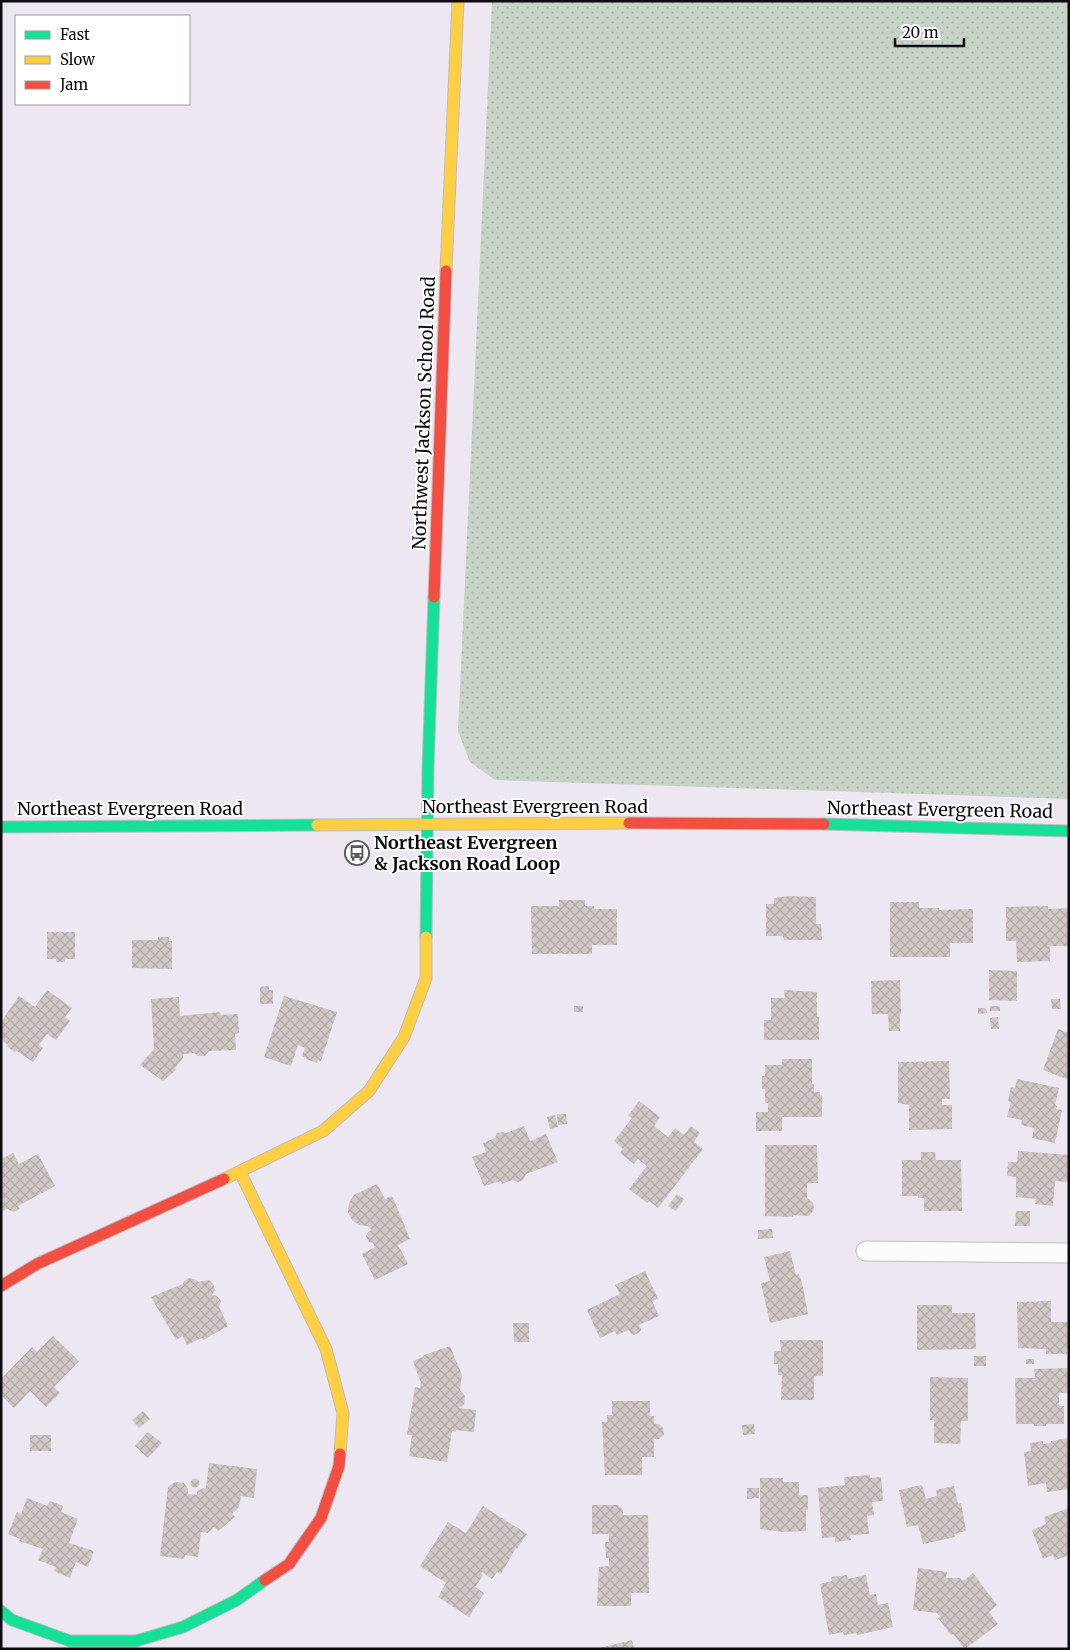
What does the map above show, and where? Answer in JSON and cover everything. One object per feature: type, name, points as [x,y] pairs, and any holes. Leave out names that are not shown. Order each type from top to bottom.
[{"type":"main road","name":"Northwest Jackson School Road","points":[[1,1286],[37,1264],[240,1172],[322,1131],[369,1091],[404,1037],[426,978],[427,825],[446,261],[458,1]]},
{"type":"main road","name":"Northeast Evergreen Road","points":[[1,827],[676,823],[1069,831]]},
{"type":"main road","points":[[1,1611],[12,1620],[70,1641],[136,1641],[183,1627],[237,1600],[289,1564],[321,1518],[339,1466],[344,1413],[326,1350],[240,1172]]},
{"type":"street","points":[[866,1251],[1069,1253]]},
{"type":"shaded area","points":[[492,1],[1069,1],[1069,799],[495,780],[470,762],[458,731]]},
{"type":"building","points":[[788,896],[816,897],[816,924],[821,924],[822,940],[784,940],[783,936],[766,936],[766,904],[774,904],[774,898]]},
{"type":"building","points":[[559,900],[585,900],[585,906],[594,906],[594,909],[617,909],[617,945],[592,945],[592,954],[532,954],[531,906],[559,906]]},
{"type":"building","points":[[890,902],[919,902],[919,908],[939,908],[939,910],[973,909],[973,943],[950,943],[950,957],[890,957]]},
{"type":"building","points":[[1048,906],[1048,909],[1069,908],[1069,946],[1050,946],[1050,961],[1017,962],[1016,941],[1006,941],[1006,907]]},
{"type":"building","points":[[47,932],[75,932],[75,959],[65,959],[65,962],[56,962],[56,959],[47,959]]},
{"type":"building","points":[[158,937],[169,937],[169,941],[172,941],[172,969],[132,968],[132,940],[158,940]]},
{"type":"building","points":[[989,970],[1017,971],[1017,1001],[989,1000]]},
{"type":"building","points":[[900,980],[900,1031],[889,1031],[888,1014],[872,1014],[871,981]]},
{"type":"building","points":[[269,986],[269,990],[273,990],[273,1004],[260,1004],[260,987]]},
{"type":"building","points":[[47,990],[72,1008],[65,1017],[70,1021],[56,1040],[47,1034],[39,1045],[43,1048],[33,1062],[17,1051],[14,1052],[1,1040],[1,1022],[19,996],[35,1007]]},
{"type":"building","points":[[784,990],[817,992],[819,1040],[764,1040],[764,1020],[771,1020],[771,998],[785,998]]},
{"type":"building","points":[[284,996],[337,1012],[321,1061],[318,1060],[317,1063],[306,1059],[306,1057],[302,1056],[305,1048],[298,1045],[291,1066],[264,1057]]},
{"type":"building","points":[[179,997],[180,1016],[220,1012],[221,1015],[238,1014],[239,1033],[235,1034],[236,1050],[209,1051],[205,1056],[198,1056],[194,1053],[183,1054],[183,1058],[175,1068],[176,1070],[163,1081],[140,1065],[154,1049],[151,999]]},
{"type":"building","points":[[1051,999],[1060,999],[1061,1009],[1052,1009]]},
{"type":"building","points":[[574,1006],[583,1006],[583,1012],[574,1012]]},
{"type":"building","points":[[990,1006],[1000,1006],[1000,1011],[990,1011]]},
{"type":"building","points":[[978,1008],[986,1008],[987,1013],[978,1014]]},
{"type":"building","points":[[998,1017],[999,1029],[991,1029],[990,1018]]},
{"type":"building","points":[[1058,1029],[1069,1033],[1069,1080],[1043,1070]]},
{"type":"building","points":[[782,1059],[812,1059],[812,1084],[814,1084],[814,1092],[820,1092],[820,1095],[822,1095],[822,1117],[782,1117],[782,1131],[756,1131],[756,1112],[768,1112],[768,1103],[765,1103],[765,1089],[762,1089],[762,1076],[765,1076],[765,1065],[782,1065]]},
{"type":"building","points":[[949,1061],[950,1099],[942,1099],[942,1105],[952,1105],[952,1129],[909,1130],[909,1105],[898,1103],[898,1062]]},
{"type":"building","points":[[1017,1079],[1059,1088],[1055,1105],[1057,1106],[1056,1109],[1062,1110],[1055,1143],[1032,1138],[1034,1128],[1021,1125],[1022,1120],[1007,1117],[1011,1102],[1008,1101],[1011,1087],[1015,1088]]},
{"type":"building","points":[[639,1101],[660,1117],[654,1126],[668,1137],[675,1128],[684,1135],[691,1126],[700,1133],[694,1142],[703,1149],[658,1208],[649,1201],[647,1203],[629,1189],[647,1166],[638,1159],[634,1164],[620,1153],[623,1149],[614,1141],[632,1118],[628,1116]]},
{"type":"building","points":[[557,1114],[566,1114],[567,1124],[558,1125]]},
{"type":"building","points":[[555,1115],[558,1127],[550,1129],[547,1117]]},
{"type":"building","points":[[524,1126],[530,1141],[546,1134],[558,1162],[526,1174],[523,1180],[518,1182],[512,1180],[502,1184],[501,1181],[484,1186],[472,1157],[486,1152],[483,1143],[495,1138],[497,1133],[506,1133]]},
{"type":"building","points":[[765,1145],[817,1145],[818,1183],[807,1183],[807,1198],[813,1203],[814,1210],[809,1216],[765,1216]]},
{"type":"building","points":[[1018,1151],[1069,1155],[1068,1182],[1055,1181],[1053,1206],[1035,1204],[1036,1199],[1016,1197],[1016,1177],[1007,1176],[1008,1162],[1017,1162]]},
{"type":"building","points":[[921,1152],[935,1152],[936,1160],[961,1160],[962,1211],[924,1211],[924,1198],[902,1196],[902,1160],[921,1160]]},
{"type":"building","points":[[13,1153],[19,1164],[38,1154],[55,1186],[18,1206],[20,1209],[14,1212],[7,1209],[1,1212],[1,1159]]},
{"type":"building","points":[[377,1184],[385,1199],[391,1196],[393,1198],[410,1239],[398,1245],[408,1264],[375,1280],[362,1254],[375,1247],[366,1236],[372,1230],[352,1220],[348,1212],[349,1203],[354,1195]]},
{"type":"building","points":[[677,1194],[684,1199],[676,1211],[668,1206]]},
{"type":"building","points":[[1016,1211],[1030,1211],[1030,1226],[1015,1226]]},
{"type":"building","points":[[772,1229],[773,1238],[758,1239],[758,1230]]},
{"type":"building","points":[[790,1251],[796,1275],[799,1274],[803,1287],[808,1314],[770,1323],[761,1283],[770,1281],[764,1257]]},
{"type":"building","points":[[645,1271],[658,1299],[652,1301],[659,1316],[639,1325],[640,1332],[634,1335],[629,1330],[617,1335],[615,1331],[600,1338],[587,1310],[620,1294],[615,1285]]},
{"type":"building","points":[[189,1278],[198,1282],[209,1280],[213,1284],[215,1290],[212,1295],[217,1296],[221,1301],[219,1307],[228,1326],[203,1340],[202,1338],[187,1345],[183,1336],[176,1340],[151,1297],[183,1284]]},
{"type":"building","points":[[1051,1301],[1051,1322],[1069,1322],[1069,1349],[1067,1349],[1067,1354],[1046,1354],[1046,1349],[1018,1348],[1017,1302]]},
{"type":"building","points":[[917,1305],[952,1305],[952,1313],[975,1313],[976,1349],[917,1350]]},
{"type":"building","points":[[513,1323],[529,1323],[529,1342],[514,1342]]},
{"type":"building","points":[[53,1336],[79,1361],[54,1387],[60,1393],[46,1407],[30,1391],[14,1408],[1,1395],[1,1379],[32,1347],[37,1352]]},
{"type":"building","points":[[780,1340],[823,1340],[823,1376],[814,1376],[814,1400],[781,1400],[782,1375],[778,1375],[778,1364],[774,1364],[774,1351],[781,1351]]},
{"type":"building","points":[[450,1346],[462,1375],[460,1390],[465,1396],[464,1405],[458,1408],[476,1410],[474,1432],[452,1431],[447,1462],[409,1456],[412,1435],[407,1435],[415,1387],[420,1388],[421,1383],[413,1361]]},
{"type":"building","points":[[974,1356],[986,1356],[986,1366],[974,1366]]},
{"type":"building","points":[[1026,1359],[1034,1359],[1034,1364],[1026,1364]]},
{"type":"building","points":[[1069,1368],[1069,1393],[1059,1393],[1059,1406],[1064,1406],[1064,1424],[1034,1426],[1034,1424],[1016,1424],[1015,1378],[1035,1378],[1034,1369]]},
{"type":"building","points":[[930,1377],[968,1378],[968,1421],[961,1421],[960,1444],[934,1443],[934,1420],[930,1420]]},
{"type":"building","points":[[612,1401],[650,1401],[650,1416],[654,1416],[654,1424],[659,1424],[663,1428],[664,1435],[659,1439],[654,1439],[654,1457],[642,1457],[642,1475],[605,1475],[602,1422],[607,1422],[607,1415],[612,1415]]},
{"type":"building","points":[[143,1411],[150,1419],[139,1428],[132,1420]]},
{"type":"building","points":[[754,1424],[755,1434],[743,1435],[742,1425]]},
{"type":"building","points":[[148,1432],[162,1443],[148,1458],[135,1446]]},
{"type":"building","points":[[30,1435],[51,1435],[51,1451],[30,1451]]},
{"type":"building","points":[[1068,1438],[1069,1489],[1047,1492],[1046,1483],[1028,1486],[1024,1452],[1031,1451],[1030,1443],[1043,1441],[1043,1444],[1051,1443],[1051,1441]]},
{"type":"building","points":[[209,1463],[257,1469],[254,1498],[241,1496],[239,1507],[232,1514],[235,1517],[218,1531],[214,1527],[208,1533],[201,1532],[198,1557],[185,1555],[184,1559],[160,1556],[168,1487],[175,1482],[184,1483],[188,1489],[188,1494],[197,1495],[197,1492],[206,1488]]},
{"type":"building","points":[[870,1475],[870,1478],[881,1477],[883,1501],[872,1502],[874,1515],[867,1516],[869,1534],[850,1535],[851,1540],[835,1542],[835,1537],[822,1538],[818,1488],[845,1485],[844,1477]]},
{"type":"building","points":[[195,1478],[200,1483],[195,1488],[190,1483]]},
{"type":"building","points":[[760,1478],[783,1478],[783,1482],[799,1482],[799,1495],[808,1495],[806,1531],[782,1532],[760,1529]]},
{"type":"building","points":[[922,1485],[926,1499],[937,1496],[936,1490],[954,1486],[958,1504],[961,1503],[966,1531],[954,1534],[955,1537],[923,1544],[918,1525],[907,1527],[899,1490]]},
{"type":"building","points":[[747,1488],[759,1488],[759,1498],[747,1499]]},
{"type":"building","points":[[27,1498],[47,1506],[50,1501],[63,1506],[61,1512],[78,1519],[69,1543],[94,1551],[88,1567],[76,1562],[70,1578],[54,1571],[56,1567],[38,1560],[43,1549],[19,1541],[20,1539],[8,1534],[17,1512],[21,1514]]},
{"type":"building","points":[[592,1505],[618,1505],[623,1510],[623,1515],[648,1515],[649,1593],[631,1593],[631,1606],[597,1606],[599,1567],[609,1566],[609,1558],[606,1558],[605,1542],[609,1542],[609,1534],[592,1534]]},
{"type":"building","points":[[483,1506],[527,1534],[516,1548],[501,1574],[497,1572],[492,1579],[482,1572],[481,1574],[483,1575],[476,1586],[474,1586],[484,1593],[469,1617],[438,1597],[446,1583],[420,1566],[448,1522],[466,1533]]},
{"type":"building","points":[[1069,1508],[1069,1555],[1055,1560],[1053,1555],[1043,1559],[1032,1530],[1046,1524],[1044,1517]]},
{"type":"building","points":[[918,1568],[947,1572],[946,1578],[960,1578],[963,1581],[973,1573],[997,1605],[989,1612],[998,1624],[965,1649],[953,1634],[951,1635],[938,1618],[940,1617],[937,1613],[913,1610]]},
{"type":"building","points":[[847,1575],[848,1579],[866,1575],[870,1595],[876,1594],[878,1605],[888,1603],[893,1627],[857,1635],[857,1633],[844,1635],[843,1632],[829,1635],[820,1584],[832,1581],[831,1577]]},
{"type":"building","points":[[632,1640],[634,1649],[600,1649],[600,1648]]},
{"type":"traffic: fast","points":[[426,937],[428,768],[434,597]]},
{"type":"traffic: fast","points":[[824,824],[1069,831]]},
{"type":"traffic: fast","points":[[1,827],[317,825]]},
{"type":"traffic: fast","points":[[1,1611],[12,1620],[70,1641],[136,1641],[183,1627],[237,1600],[265,1580]]},
{"type":"traffic: slow","points":[[446,271],[458,1]]},
{"type":"traffic: slow","points":[[317,825],[629,823]]},
{"type":"traffic: slow","points":[[224,1179],[323,1131],[369,1091],[404,1037],[426,978],[426,937]]},
{"type":"traffic: slow","points":[[240,1172],[326,1349],[343,1413],[340,1454]]},
{"type":"traffic: jam","points":[[434,597],[446,271]]},
{"type":"traffic: jam","points":[[629,823],[824,824]]},
{"type":"traffic: jam","points":[[1,1286],[37,1264],[224,1179]]},
{"type":"traffic: jam","points":[[265,1580],[289,1564],[321,1518],[339,1466],[340,1454]]},
{"type":"place","name":"Northeast Evergreen & Jackson Road Loop","points":[[357,853]]}]
